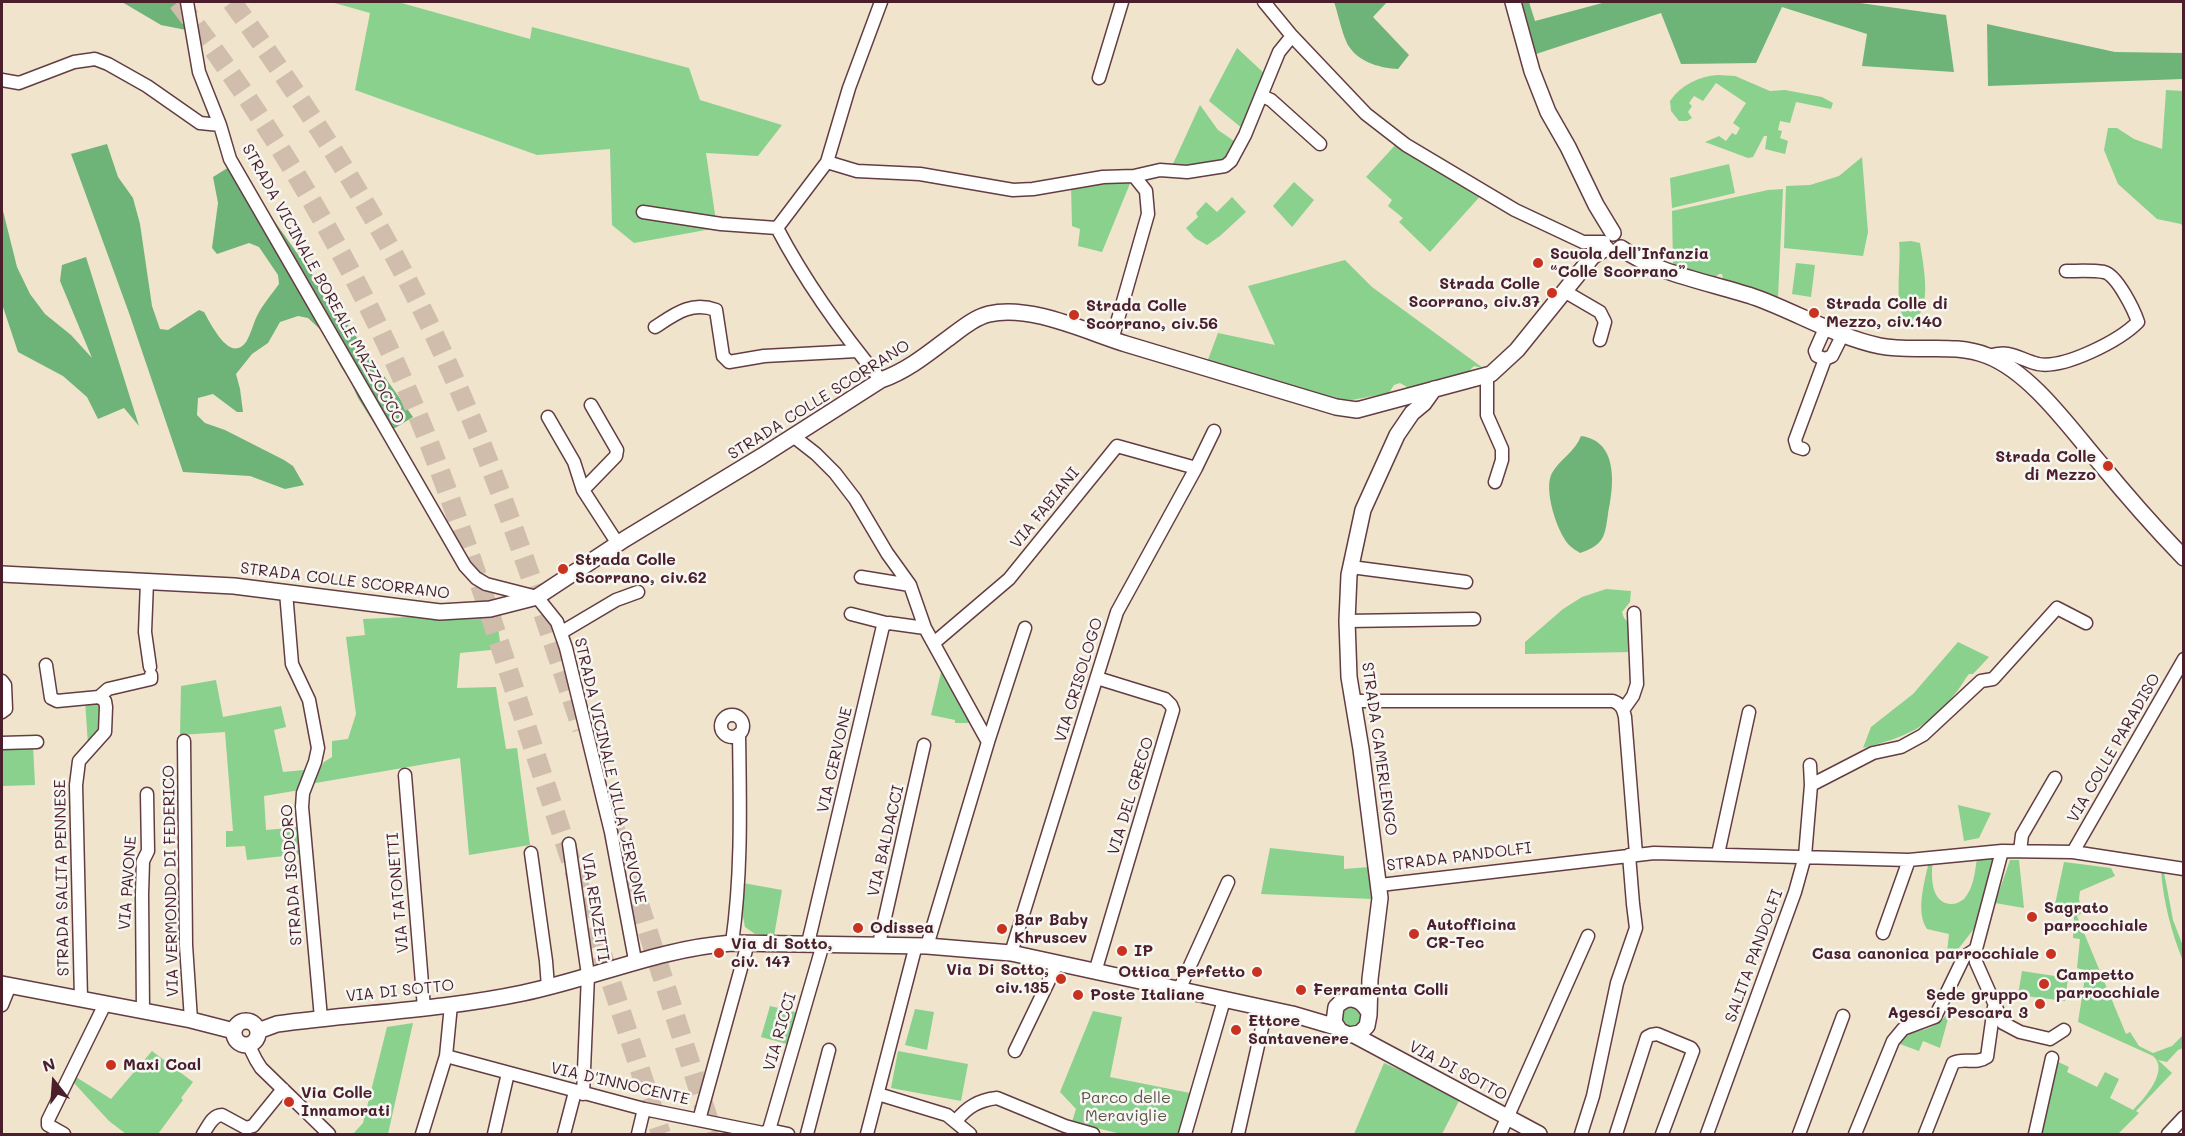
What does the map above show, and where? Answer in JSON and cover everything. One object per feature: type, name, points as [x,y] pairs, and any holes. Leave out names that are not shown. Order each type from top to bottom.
[{"type":"street","name":"STRADA VICINALE BOREALE MAZZOCCO","points":[[187,2],[199,72],[220,125],[230,159],[465,566],[476,578],[486,584],[537,597]]},
{"type":"street","points":[[777,228],[827,162],[849,88],[881,2]]},
{"type":"street","points":[[1099,78],[1122,2]]},
{"type":"street","points":[[1264,2],[1292,36],[1366,114],[1406,145],[1515,210],[1583,242],[1610,242],[1654,265],[1757,298],[1843,334],[1891,348],[1968,349],[1989,356],[2009,367],[2056,412],[2145,517],[2184,558]]},
{"type":"street","points":[[1513,2],[1538,89],[1604,220],[1610,242]]},
{"type":"street","points":[[827,162],[857,171],[920,174],[1013,189],[1033,189],[1103,177],[1134,176],[1160,170],[1187,172],[1229,165],[1245,135],[1279,52],[1292,36]]},
{"type":"street","points":[[2,80],[19,83],[74,62],[95,59],[147,86],[200,123],[220,125]]},
{"type":"street","points":[[1262,96],[1271,100],[1320,144]]},
{"type":"street","points":[[1112,340],[1148,214],[1146,191],[1134,176]]},
{"type":"street","points":[[643,212],[721,224],[777,228]]},
{"type":"street","points":[[777,228],[802,275],[881,380]]},
{"type":"street","name":"STRADA COLLE SCORRANO","points":[[2,574],[234,586],[440,612],[490,609],[537,597],[881,380],[915,363],[975,320],[999,312],[1046,318],[1112,340],[1349,410],[1365,408],[1487,376],[1516,350],[1591,259],[1610,242]]},
{"type":"street","points":[[1989,356],[2005,352],[2036,363],[2050,365],[2099,349],[2138,322],[2134,311],[2112,275],[2104,272],[2066,271]]},
{"type":"street","points":[[1564,291],[1600,312],[1605,322],[1600,340]]},
{"type":"street","points":[[655,327],[684,308],[704,306],[716,310],[723,357],[729,362],[764,356],[857,351]]},
{"type":"street","points":[[1826,326],[1815,351],[1817,356],[1825,359],[1832,356],[1843,334]]},
{"type":"street","points":[[1803,449],[1797,447],[1795,440],[1825,359]]},
{"type":"street","points":[[1487,376],[1487,415],[1502,449],[1502,460],[1496,482]]},
{"type":"street","name":"STRADA CAMERLENGO","points":[[1380,885],[1348,677],[1347,621],[1351,567],[1363,510],[1400,427],[1434,389]]},
{"type":"street","points":[[583,490],[616,456],[617,450],[591,405]]},
{"type":"street","points":[[548,417],[574,462],[583,490],[618,544]]},
{"type":"street","name":"VIA CRISOLOGO","points":[[1011,953],[1117,612],[1214,431]]},
{"type":"street","points":[[793,436],[835,473],[855,499],[910,585],[925,628],[935,642],[988,742]]},
{"type":"street","name":"VIA FABIANI","points":[[935,642],[1009,579],[1117,446],[1196,468]]},
{"type":"street","points":[[1351,567],[1466,582]]},
{"type":"street","points":[[861,577],[910,585]]},
{"type":"street","points":[[46,665],[49,693],[51,698],[57,701],[99,697],[108,689],[151,679],[145,632],[147,582]]},
{"type":"street","name":"STRADA ISODORO","points":[[286,592],[292,664],[309,700],[318,748],[303,793],[302,807],[321,1018]]},
{"type":"street","points":[[562,632],[610,603],[638,592]]},
{"type":"street","name":"STRADA VICINALE VILLA CERVONE","points":[[537,597],[562,632],[610,832],[635,960]]},
{"type":"street","points":[[1811,785],[1865,757],[1901,747],[1926,733],[1981,681],[1993,679],[2057,608],[2086,623]]},
{"type":"street","points":[[1623,710],[1633,696],[1637,684],[1634,613]]},
{"type":"street","points":[[851,614],[886,624],[925,628]]},
{"type":"street","points":[[1347,621],[1473,619]]},
{"type":"street","name":"VIA CERVONE","points":[[815,944],[881,638],[886,624]]},
{"type":"street","points":[[867,1134],[922,946],[1025,628]]},
{"type":"street","name":"VIA COLLE PARADISO","points":[[2073,852],[2184,659]]},
{"type":"street","name":"VIA DEL GRECO","points":[[1095,972],[1173,710],[1165,699],[1097,678]]},
{"type":"street","points":[[2,681],[5,685],[6,708],[2,712]]},
{"type":"street","name":"STRADA SALITA PENNESE","points":[[81,999],[76,784],[79,760],[105,732],[105,701],[99,697]]},
{"type":"street","points":[[1352,701],[1612,701],[1619,703],[1623,710],[1636,928],[1617,983],[1593,1096],[1581,1134]]},
{"type":"street","points":[[1719,854],[1749,712]]},
{"type":"street","points":[[732,943],[740,830],[739,734]]},
{"type":"street","name":"VIA VERMONDO DI FEDERICO","points":[[184,741],[186,945],[191,1020]]},
{"type":"street","points":[[2,743],[37,742]]},
{"type":"street","name":"VIA BALDACCI","points":[[879,944],[924,745]]},
{"type":"street","name":"SALITA PANDOLFI","points":[[1707,1134],[1795,892],[1805,856],[1811,785],[1810,765]]},
{"type":"street","name":"VIA TATONETTI","points":[[405,776],[424,1008]]},
{"type":"street","points":[[2020,851],[2022,835],[2055,778]]},
{"type":"street","name":"VIA PAVONE","points":[[143,1011],[141,894],[143,861],[148,851],[147,794]]},
{"type":"street","name":"VIA RENZETTI","points":[[564,1134],[579,1093],[588,975],[569,844]]},
{"type":"street","points":[[2002,851],[1976,948],[1976,962],[2003,1023],[2020,1032],[2050,1040],[2064,1030]]},
{"type":"street","name":"STRADA PANDOLFI","points":[[1369,1016],[1370,979],[1380,885],[1633,855],[1719,854],[1909,860],[2002,851],[2073,852],[2184,869]]},
{"type":"street","points":[[531,853],[548,987]]},
{"type":"street","points":[[1883,933],[1909,860]]},
{"type":"street","points":[[1179,990],[1228,882]]},
{"type":"street","points":[[1509,1118],[1588,936]]},
{"type":"street","name":"VIA DI SOTTO","points":[[253,1038],[277,1024],[451,1005],[522,993],[682,948],[732,943],[879,944],[1011,953],[1292,1014],[1336,1027]]},
{"type":"street","points":[[699,1120],[748,943]]},
{"type":"street","name":"VIA RICCI","points":[[769,1130],[815,944]]},
{"type":"street","points":[[1855,1134],[1893,1041],[1903,1029],[1935,1017],[1964,957],[1976,948]]},
{"type":"street","points":[[1015,1051],[1057,963]]},
{"type":"street","points":[[1350,999],[1361,1002],[1369,1016],[1364,1030],[1354,1035],[1344,1033],[1336,1027],[1333,1017],[1336,1007],[1360,992],[1370,979]]},
{"type":"street","points":[[2,1005],[6,985],[191,1020],[234,1031],[241,1022],[248,1021],[254,1024],[256,1060],[329,1134]]},
{"type":"street","points":[[1185,1134],[1224,1000]]},
{"type":"street","points":[[64,1134],[48,1125],[48,1120],[105,1004]]},
{"type":"street","points":[[422,1134],[446,1056],[451,1005]]},
{"type":"street","points":[[1925,1134],[1953,1063],[1956,1061],[1975,1062],[1987,1057],[1994,1005]]},
{"type":"street","name":"VIA DI SOTTO","points":[[1292,1014],[1336,1007]]},
{"type":"street","points":[[1238,1134],[1266,1010]]},
{"type":"street","name":"VIA DI SOTTO","points":[[1369,1016],[1379,1040],[1390,1055]]},
{"type":"street","points":[[1799,1134],[1844,1016]]},
{"type":"street","points":[[1616,1134],[1647,1037],[1657,1034],[1691,1048],[1693,1051],[1662,1134]]},
{"type":"street","name":"VIA DI SOTTO","points":[[1354,1035],[1539,1134]]},
{"type":"street","points":[[807,1134],[829,1050]]},
{"type":"street","name":"VIA D'INNOCENTE","points":[[446,1056],[579,1093],[699,1120],[725,1130],[764,1133],[769,1130],[788,1134]]},
{"type":"street","points":[[2035,1134],[2052,1058]]},
{"type":"street","points":[[494,1134],[508,1073]]},
{"type":"street","points":[[203,1134],[218,1115],[246,1128],[253,1126],[283,1089]]},
{"type":"street","points":[[878,1095],[936,1111],[956,1121],[970,1134]]},
{"type":"street","points":[[956,1121],[967,1108],[997,1098],[1065,1126],[1093,1134]]},
{"type":"street","points":[[638,1134],[644,1109]]},
{"type":"street","points":[[2170,1134],[2184,1116]]},
{"type":"street","name":"VIA DI SOTTO","points":[[1500,1134],[1509,1118]]},
{"type":"green space","points":[[122,2],[187,2],[186,30],[161,25]]},
{"type":"green space","points":[[331,2],[398,2],[530,39],[532,27],[689,68],[700,100],[782,125],[758,156],[706,153],[717,228],[634,243],[612,225],[610,149],[537,155],[355,90],[370,13]]},
{"type":"green space","points":[[1334,2],[1387,2],[1373,17],[1409,55],[1398,69],[1372,64],[1350,48]]},
{"type":"green space","points":[[1518,2],[1529,2],[1535,21],[1606,2],[1853,2],[1946,15],[1954,72],[1862,66],[1867,34],[1782,7],[1756,63],[1681,64],[1661,13],[1533,55]]},
{"type":"green space","points":[[1987,24],[2115,52],[2183,53],[2183,79],[1988,86]]},
{"type":"green space","points":[[1237,48],[1265,74],[1243,129],[1209,101]]},
{"type":"green space","points":[[1718,75],[1735,76],[1770,91],[1785,90],[1822,97],[1833,103],[1831,109],[1796,102],[1790,123],[1780,121],[1778,130],[1782,131],[1780,138],[1788,141],[1785,154],[1765,149],[1767,136],[1764,136],[1753,157],[1748,158],[1705,142],[1719,136],[1726,141],[1732,133],[1736,135],[1740,128],[1733,123],[1746,103],[1716,83],[1703,101],[1694,96],[1689,103],[1692,106],[1688,112],[1692,118],[1679,121],[1671,111],[1670,101],[1685,86],[1697,79]]},
{"type":"green space","points":[[2166,90],[2183,91],[2183,227],[2181,224],[2157,219],[2118,184],[2104,150],[2108,128],[2117,128],[2134,139],[2162,149]]},
{"type":"green space","points":[[1200,105],[1218,130],[1237,143],[1226,159],[1216,164],[1197,167],[1172,166]]},
{"type":"green space","points":[[1399,141],[1483,193],[1430,252],[1399,222],[1403,218],[1388,206],[1392,200],[1366,177]]},
{"type":"green space","points":[[107,144],[118,177],[133,198],[140,224],[152,306],[160,329],[168,330],[199,310],[204,312],[222,340],[234,348],[240,348],[246,342],[259,312],[279,284],[278,275],[259,247],[249,243],[217,254],[212,248],[218,203],[213,177],[234,164],[413,417],[382,436],[358,398],[323,332],[308,318],[298,316],[280,322],[268,343],[252,354],[236,374],[243,412],[237,412],[213,394],[198,398],[197,415],[205,423],[225,430],[284,460],[293,466],[304,485],[285,489],[250,476],[183,472],[129,313],[71,154]]},
{"type":"green space","points":[[1862,157],[1868,232],[1863,256],[1784,248],[1786,186],[1810,185],[1839,176]]},
{"type":"green space","points":[[1729,164],[1735,193],[1672,208],[1670,178]]},
{"type":"green space","points":[[1097,181],[1131,181],[1102,252],[1078,246],[1080,229],[1072,226],[1071,186]]},
{"type":"green space","points":[[1294,182],[1314,200],[1292,227],[1273,206]]},
{"type":"green space","points":[[1783,189],[1778,298],[1723,279],[1722,274],[1714,278],[1673,266],[1672,211],[1768,190]]},
{"type":"green space","points":[[1232,197],[1246,212],[1207,245],[1195,238],[1186,228],[1198,217],[1196,213],[1206,202],[1217,212]]},
{"type":"green space","points":[[2,207],[17,267],[30,294],[45,314],[71,335],[92,358],[60,281],[62,265],[86,257],[139,426],[124,408],[98,419],[87,397],[63,376],[18,352],[2,304]]},
{"type":"green space","points":[[1899,242],[1920,243],[1925,288],[1922,310],[1908,323],[1900,308]]},
{"type":"green space","points":[[1345,260],[1372,287],[1483,368],[1474,366],[1470,372],[1415,387],[1407,387],[1400,383],[1394,385],[1389,393],[1352,400],[1322,396],[1206,365],[1218,333],[1275,345],[1248,286]]},
{"type":"green space","points":[[1796,263],[1815,265],[1811,297],[1792,294]]},
{"type":"green space","points":[[1581,436],[1602,446],[1608,455],[1612,491],[1603,537],[1599,543],[1580,553],[1569,545],[1560,531],[1549,489],[1552,473],[1575,447]]},
{"type":"green space","points":[[1606,589],[1631,591],[1630,602],[1622,612],[1624,618],[1632,626],[1633,652],[1525,654],[1525,642],[1563,609],[1582,597]]},
{"type":"green space","points":[[496,613],[501,649],[460,653],[457,688],[496,687],[506,749],[517,748],[530,845],[469,855],[460,758],[310,784],[324,762],[332,757],[332,741],[348,739],[356,714],[346,637],[365,635],[363,619]]},
{"type":"green space","points":[[1958,642],[1989,657],[1973,674],[1969,674],[1947,703],[1927,722],[1892,740],[1863,748],[1871,727],[1913,694]]},
{"type":"green space","points":[[942,668],[970,723],[955,723],[955,720],[931,715]]},
{"type":"green space","points":[[216,680],[223,717],[281,706],[286,727],[274,730],[283,772],[304,770],[300,790],[264,796],[266,830],[300,827],[303,854],[247,860],[245,846],[226,847],[226,831],[233,831],[225,732],[180,735],[181,686]]},
{"type":"green space","points":[[85,700],[100,700],[103,727],[88,745]]},
{"type":"green space","points":[[33,745],[35,785],[2,786],[2,747]]},
{"type":"green space","points":[[1958,805],[1991,813],[1979,838],[1964,841]]},
{"type":"green space","points":[[1270,848],[1344,856],[1344,869],[1370,867],[1371,899],[1261,894]]},
{"type":"green space","points":[[1994,857],[1977,925],[1955,953],[1947,952],[1949,934],[1927,929],[1923,922],[1921,905],[1929,861],[1933,860],[1932,880],[1936,894],[1944,902],[1953,904],[1964,899],[1970,890],[1977,858]]},
{"type":"green space","points":[[2010,860],[2019,860],[2024,908],[1995,903]]},
{"type":"green space","points":[[2064,862],[2111,868],[2115,876],[2080,891],[2082,913],[2077,916],[2126,1034],[2130,1032],[2139,1046],[2153,1053],[2172,1046],[2183,1035],[2183,1048],[2167,1062],[2158,1060],[2172,1073],[2136,1111],[2139,1113],[2118,1134],[2037,1134],[2054,1060],[2069,1067],[2067,1072],[2097,1087],[2105,1072],[2119,1079],[2110,1098],[2133,1110],[2154,1084],[2159,1069],[2153,1056],[2078,1022],[2086,971],[2077,968],[2080,939],[2073,938],[2074,918],[2053,914]]},
{"type":"green space","points":[[2161,872],[2164,872],[2173,920],[2183,946],[2183,961],[2169,917]]},
{"type":"green space","points":[[743,883],[782,890],[774,936],[755,934],[745,927],[742,912]]},
{"type":"green space","name":"Campetto parrocchiale","points":[[2022,971],[2068,978],[2065,1001],[2018,995]]},
{"type":"green space","points":[[770,1006],[799,1013],[791,1045],[761,1037]]},
{"type":"green space","points":[[1351,1006],[1359,1009],[1362,1017],[1359,1025],[1351,1028],[1343,1025],[1340,1017],[1343,1009]]},
{"type":"green space","points":[[1951,1008],[1940,1048],[1923,1041],[1919,1051],[1897,1043],[1910,1034],[1931,1027]]},
{"type":"green space","points":[[915,1009],[934,1012],[927,1050],[905,1045]]},
{"type":"green space","name":"Parco delle Meraviglie","points":[[1093,1011],[1122,1017],[1110,1077],[1195,1094],[1182,1134],[1121,1134],[1072,1122],[1076,1109],[1060,1092]]},
{"type":"green space","points":[[413,1023],[388,1134],[353,1134],[363,1123],[387,1027]]},
{"type":"green space","points":[[152,1051],[193,1082],[158,1134],[126,1134],[109,1121],[74,1083],[76,1077],[111,1099]]},
{"type":"green space","points":[[898,1051],[968,1064],[961,1101],[891,1088]]},
{"type":"green space","points":[[1384,1063],[1461,1097],[1442,1134],[1354,1134]]},
{"type":"tunnel","points":[[178,2],[237,83],[318,212],[366,301],[410,397],[468,549],[661,1134]]},
{"type":"tunnel","points":[[232,2],[340,161],[388,244],[432,330],[494,477],[582,729]]},
{"type":"tunnel","points":[[611,817],[713,1134]]},
{"type":"place","name":"Scuola dell’Infanzia “Colle Scorrano”","points":[[1538,263]]},
{"type":"place","name":"Strada Colle Scorrano, civ.37","points":[[1552,293]]},
{"type":"place","name":"Strada Colle di Mezzo, civ.140","points":[[1814,313]]},
{"type":"place","name":"Strada Colle Scorrano, civ.56","points":[[1074,315]]},
{"type":"place","name":"Strada Colle di Mezzo","points":[[2108,466]]},
{"type":"place","name":"Strada Colle Scorrano, civ.62","points":[[563,569]]},
{"type":"place","name":"Sagrato parrocchiale","points":[[2032,917]]},
{"type":"place","name":"Odissea","points":[[858,928]]},
{"type":"place","name":"Bar Baby Khruscev","points":[[1002,929]]},
{"type":"place","name":"Autofficina CR-Tec","points":[[1414,934]]},
{"type":"place","name":"IP","points":[[1122,951]]},
{"type":"place","name":"Via di Sotto, civ. 147","points":[[719,953]]},
{"type":"place","name":"Casa canonica parrocchiale","points":[[2051,954]]},
{"type":"place","name":"Ottica Perfetto","points":[[1257,972]]},
{"type":"place","name":"Via Di Sotto, civ.135","points":[[1061,979]]},
{"type":"place","name":"Campetto parrocchiale","points":[[2044,984]]},
{"type":"place","name":"Ferramenta Colli","points":[[1301,990]]},
{"type":"place","name":"Poste Italiane","points":[[1078,995]]},
{"type":"place","name":"Sede gruppo Agesci Pescara 3","points":[[2040,1004]]},
{"type":"place","name":"Ettore Santavenere","points":[[1236,1030]]},
{"type":"place","name":"Maxi Coal","points":[[111,1065]]},
{"type":"place","name":"Via Colle Innamorati","points":[[289,1102]]}]
